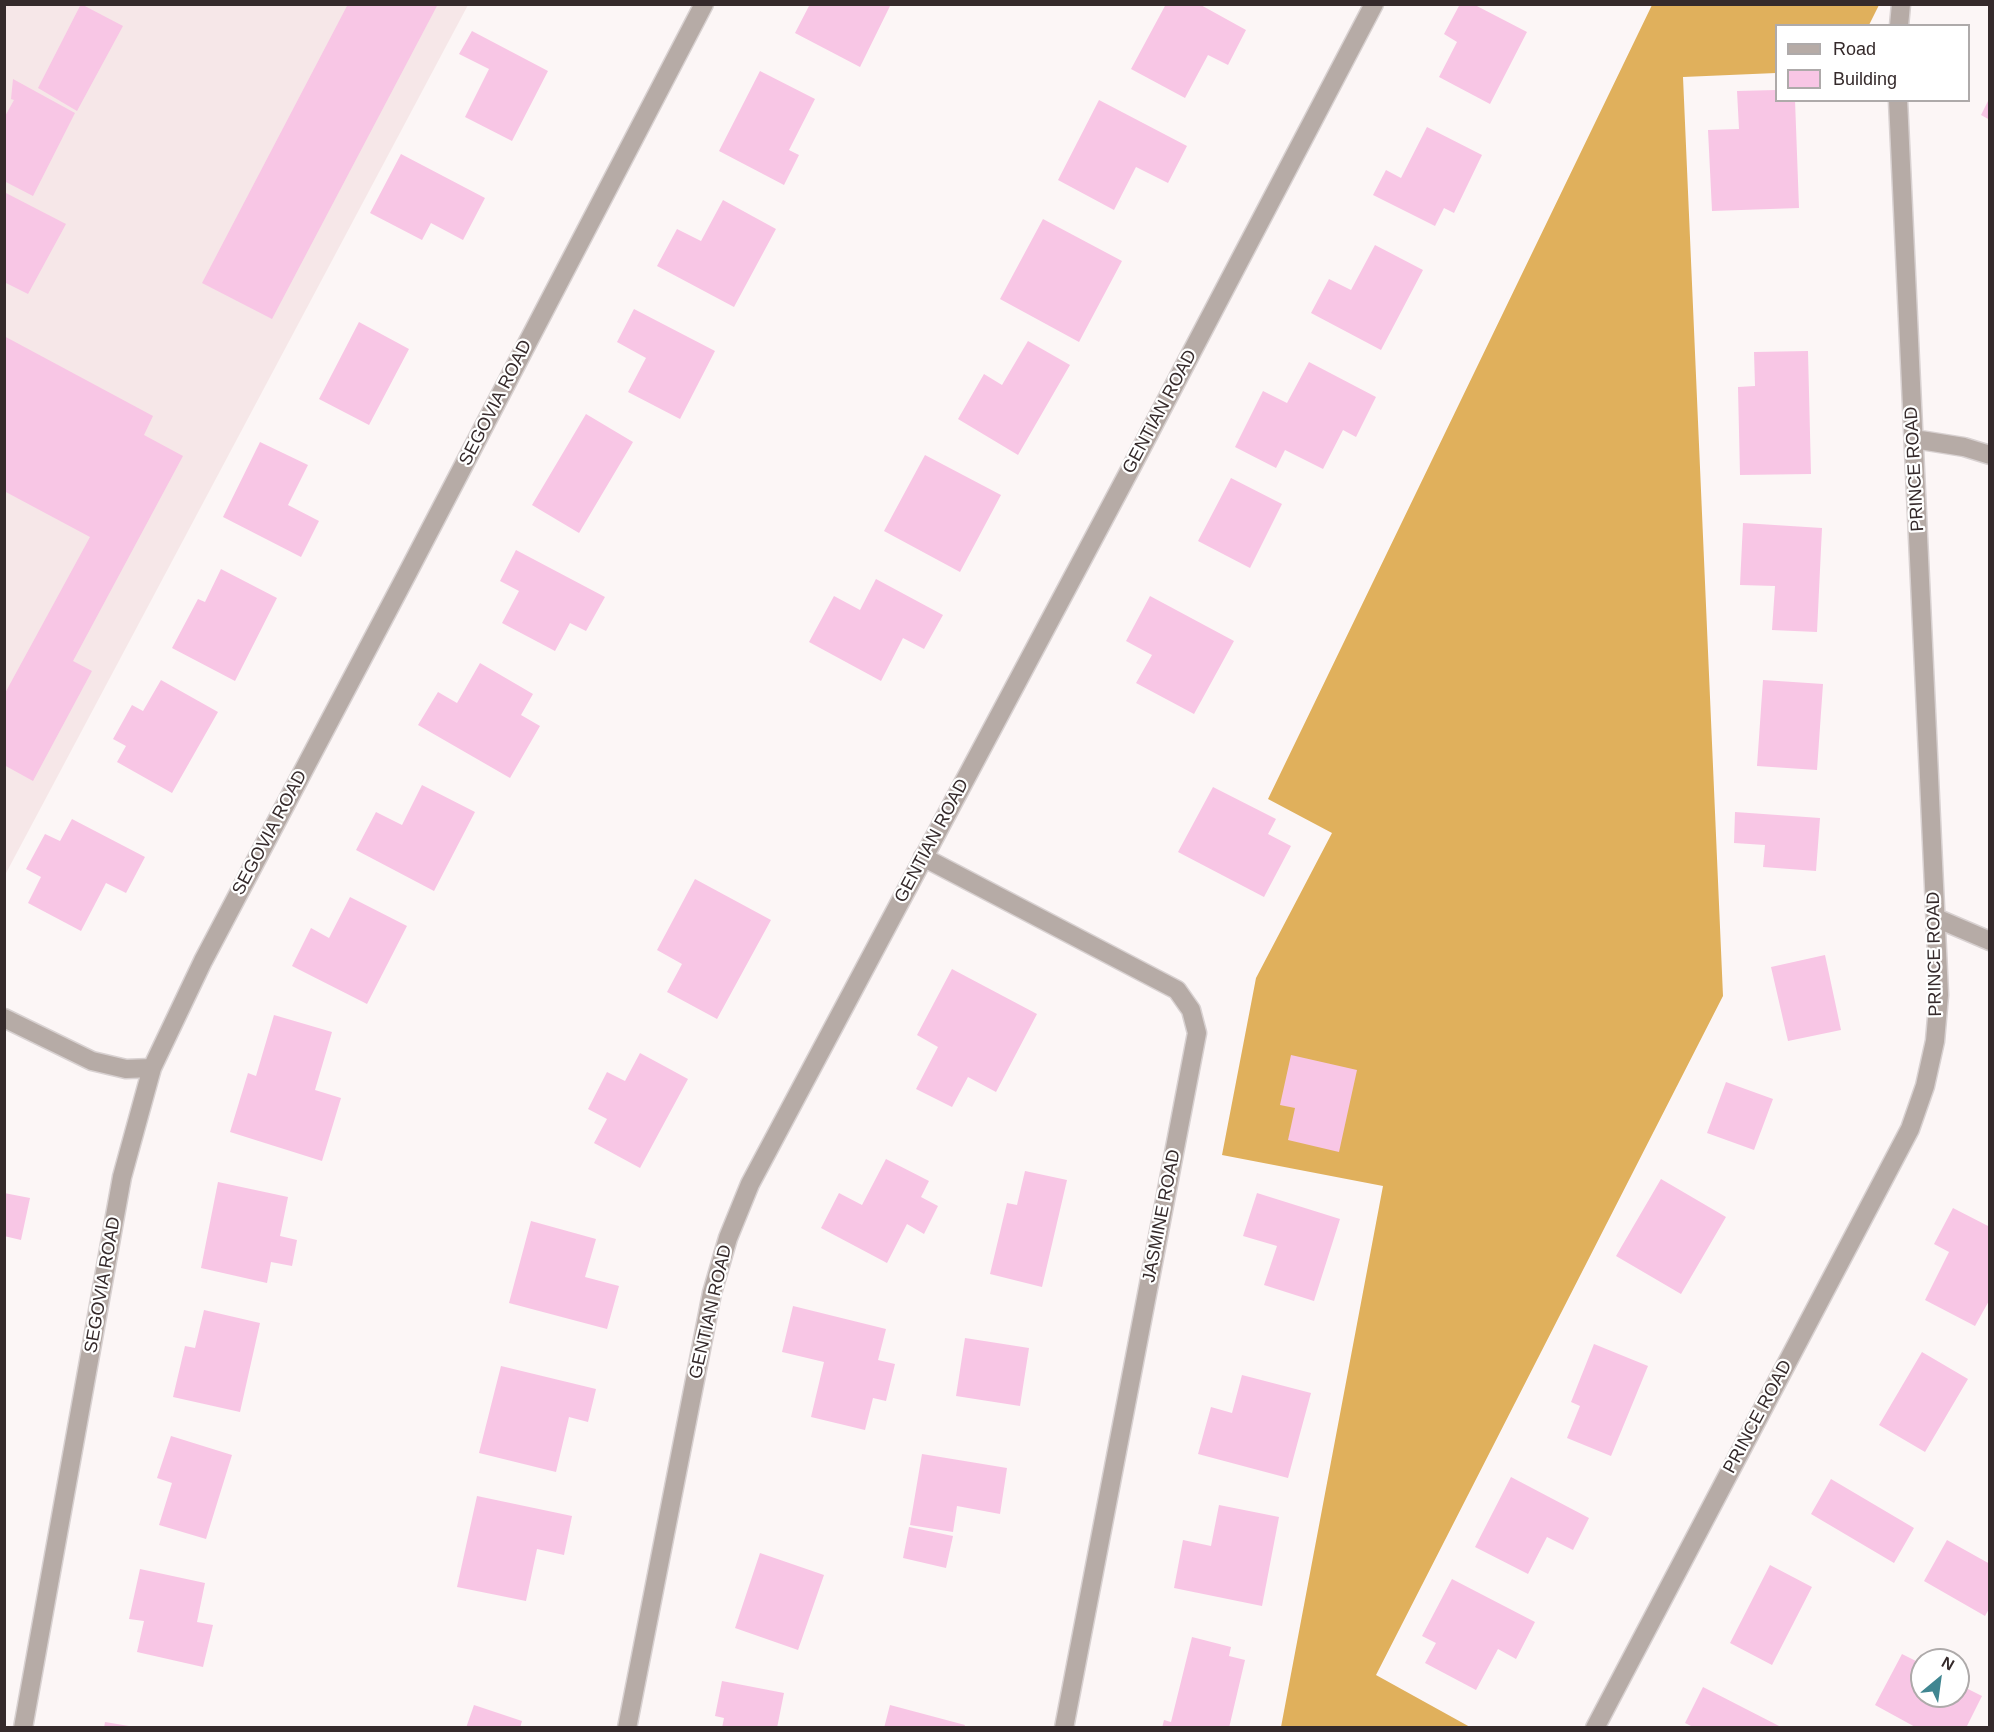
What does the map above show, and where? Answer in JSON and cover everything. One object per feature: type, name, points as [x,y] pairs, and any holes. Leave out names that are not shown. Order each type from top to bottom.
[{"type":"street","name":"SEGOVIA ROAD","points":[[23,1728],[122,1177],[152,1068],[203,961],[704,4]]},
{"type":"street","name":"GENTIAN ROAD","points":[[627,1728],[712,1293],[728,1238],[750,1184],[1132,466],[1374,4]]},
{"type":"street","points":[[1899,24],[1901,4]]},
{"type":"street","name":"PRINCE ROAD","points":[[1595,1728],[1910,1130],[1925,1086],[1935,1041],[1939,995],[1898,102]]},
{"type":"street","points":[[1914,439],[1964,447],[1989,455]]},
{"type":"street","name":"JASMINE ROAD","points":[[923,857],[1177,990],[1191,1010],[1197,1033],[1064,1728]]},
{"type":"street","points":[[1935,918],[1989,941]]},
{"type":"street","points":[[4,1018],[92,1061],[126,1069],[152,1068]]},
{"type":"shaded area","points":[[5,5],[468,5],[5,875]]},
{"type":"shaded area","points":[[1652,5],[1879,5],[1870,24],[1775,24],[1775,73],[1683,77],[1723,996],[1376,1675],[1470,1727],[1281,1727],[1383,1186],[1222,1155],[1256,978],[1332,833],[1268,799]]},
{"type":"building","points":[[81,4],[123,26],[77,111],[38,88]]},
{"type":"building","points":[[348,4],[438,4],[272,319],[202,283]]},
{"type":"building","points":[[810,4],[891,4],[860,67],[795,33]]},
{"type":"building","points":[[1166,4],[1199,4],[1246,30],[1228,65],[1208,55],[1185,98],[1131,69]]},
{"type":"building","points":[[1460,4],[1473,4],[1527,32],[1490,104],[1439,77],[1457,42],[1444,34]]},
{"type":"building","points":[[472,31],[548,71],[512,141],[465,117],[489,69],[459,54]]},
{"type":"building","points":[[760,71],[815,99],[789,150],[799,155],[784,185],[719,151]]},
{"type":"building","points":[[13,79],[75,113],[33,196],[4,181],[4,118],[14,100],[11,99]]},
{"type":"building","points":[[1775,90],[1775,102],[1795,102],[1799,208],[1712,211],[1708,130],[1739,129],[1737,91]]},
{"type":"building","points":[[1990,97],[1990,120],[1981,115]]},
{"type":"building","points":[[1099,100],[1187,146],[1168,183],[1136,167],[1114,210],[1058,180]]},
{"type":"building","points":[[1427,127],[1482,155],[1454,213],[1444,208],[1435,226],[1373,195],[1386,170],[1401,178]]},
{"type":"building","points":[[401,154],[485,198],[463,240],[431,223],[422,240],[370,213]]},
{"type":"building","points":[[4,192],[66,224],[28,294],[4,282]]},
{"type":"building","points":[[723,200],[776,229],[734,307],[657,266],[677,229],[701,241]]},
{"type":"building","points":[[1043,219],[1122,261],[1079,342],[1000,299]]},
{"type":"building","points":[[1375,245],[1423,270],[1381,350],[1311,313],[1329,279],[1351,290]]},
{"type":"building","points":[[634,309],[715,351],[680,419],[628,392],[646,358],[617,342]]},
{"type":"building","points":[[359,322],[409,349],[369,425],[319,399]]},
{"type":"building","points":[[4,336],[153,416],[144,435],[183,456],[73,661],[92,671],[33,781],[4,765],[4,695],[90,537],[4,491]]},
{"type":"building","points":[[1028,341],[1070,365],[1018,455],[958,419],[984,374],[1002,385]]},
{"type":"building","points":[[1808,351],[1811,474],[1740,475],[1738,387],[1755,386],[1754,352]]},
{"type":"building","points":[[1309,362],[1376,397],[1356,437],[1343,430],[1323,469],[1285,450],[1276,468],[1235,447],[1263,391],[1287,403]]},
{"type":"building","points":[[586,414],[633,442],[579,533],[532,505]]},
{"type":"building","points":[[260,442],[308,465],[288,505],[319,521],[301,557],[223,517]]},
{"type":"building","points":[[925,455],[1001,495],[960,572],[884,531]]},
{"type":"building","points":[[1231,478],[1282,504],[1250,568],[1198,541]]},
{"type":"building","points":[[1743,523],[1822,528],[1817,632],[1772,630],[1775,586],[1740,585]]},
{"type":"building","points":[[516,550],[605,597],[586,631],[570,623],[555,651],[502,623],[519,591],[500,581]]},
{"type":"building","points":[[221,569],[277,598],[235,681],[172,648],[198,599],[205,602]]},
{"type":"building","points":[[876,579],[943,615],[924,649],[903,638],[881,681],[809,642],[834,596],[860,610]]},
{"type":"building","points":[[1150,596],[1234,641],[1194,714],[1136,683],[1152,655],[1126,641]]},
{"type":"building","points":[[480,663],[533,694],[521,715],[540,726],[510,778],[418,725],[438,692],[457,703]]},
{"type":"building","points":[[161,680],[218,712],[172,793],[117,762],[126,746],[113,739],[132,705],[143,711]]},
{"type":"building","points":[[1763,680],[1823,684],[1817,770],[1757,766]]},
{"type":"building","points":[[422,785],[475,812],[434,891],[356,850],[376,812],[402,825]]},
{"type":"building","points":[[1213,787],[1276,819],[1268,834],[1291,846],[1264,897],[1178,852]]},
{"type":"building","points":[[1735,812],[1820,818],[1816,871],[1763,867],[1765,845],[1734,843]]},
{"type":"building","points":[[72,819],[145,857],[126,893],[106,883],[81,931],[28,903],[41,877],[26,869],[45,834],[60,841]]},
{"type":"building","points":[[695,879],[771,920],[717,1019],[667,992],[682,964],[657,950]]},
{"type":"building","points":[[350,897],[407,926],[367,1004],[292,966],[311,928],[329,938]]},
{"type":"building","points":[[1825,955],[1841,1030],[1788,1041],[1771,967]]},
{"type":"building","points":[[952,969],[1037,1014],[996,1092],[968,1077],[952,1107],[916,1089],[938,1047],[917,1035]]},
{"type":"building","points":[[274,1015],[332,1032],[315,1090],[341,1098],[322,1161],[230,1132],[248,1073],[256,1076]]},
{"type":"building","points":[[640,1053],[688,1079],[640,1168],[594,1143],[607,1119],[588,1109],[607,1072],[625,1081]]},
{"type":"building","points":[[1291,1055],[1357,1070],[1339,1152],[1288,1140],[1295,1108],[1280,1105]]},
{"type":"building","points":[[1726,1082],[1773,1099],[1754,1150],[1707,1133]]},
{"type":"building","points":[[886,1159],[929,1181],[921,1197],[938,1206],[924,1234],[907,1224],[887,1263],[821,1228],[839,1193],[862,1205]]},
{"type":"building","points":[[1025,1171],[1067,1180],[1042,1287],[990,1274],[1007,1203],[1017,1205]]},
{"type":"building","points":[[1661,1179],[1726,1217],[1681,1294],[1616,1256]]},
{"type":"building","points":[[218,1182],[288,1197],[280,1236],[297,1240],[292,1266],[271,1262],[267,1283],[201,1268]]},
{"type":"building","points":[[4,1193],[30,1198],[21,1240],[4,1236]]},
{"type":"building","points":[[1257,1193],[1340,1219],[1314,1301],[1264,1285],[1277,1246],[1243,1236]]},
{"type":"building","points":[[1953,1208],[1990,1227],[1990,1299],[1975,1326],[1925,1300],[1949,1252],[1934,1244]]},
{"type":"building","points":[[531,1221],[596,1239],[585,1277],[619,1286],[607,1329],[509,1303]]},
{"type":"building","points":[[793,1306],[886,1329],[878,1360],[895,1364],[886,1401],[873,1398],[865,1430],[811,1417],[824,1362],[782,1352]]},
{"type":"building","points":[[204,1310],[260,1323],[240,1412],[173,1397],[185,1346],[195,1348]]},
{"type":"building","points":[[965,1338],[1029,1348],[1020,1406],[956,1396]]},
{"type":"building","points":[[1594,1344],[1648,1366],[1611,1456],[1567,1438],[1580,1406],[1571,1402]]},
{"type":"building","points":[[1922,1352],[1968,1379],[1925,1452],[1879,1425]]},
{"type":"building","points":[[501,1366],[596,1389],[588,1422],[569,1417],[556,1472],[479,1453]]},
{"type":"building","points":[[1242,1375],[1311,1393],[1288,1478],[1198,1454],[1211,1407],[1232,1413]]},
{"type":"building","points":[[171,1436],[232,1455],[206,1539],[159,1525],[172,1483],[157,1478]]},
{"type":"building","points":[[922,1454],[1007,1468],[1000,1514],[957,1506],[953,1532],[910,1525]]},
{"type":"building","points":[[1511,1477],[1589,1518],[1573,1550],[1547,1537],[1528,1574],[1475,1547]]},
{"type":"building","points":[[1831,1479],[1914,1528],[1894,1563],[1811,1514]]},
{"type":"building","points":[[477,1496],[572,1516],[564,1555],[537,1549],[526,1601],[457,1587]]},
{"type":"building","points":[[1219,1505],[1279,1517],[1262,1606],[1174,1588],[1183,1540],[1211,1546]]},
{"type":"building","points":[[909,1527],[953,1536],[946,1568],[903,1558]]},
{"type":"building","points":[[1947,1540],[1990,1564],[1990,1607],[1985,1616],[1924,1581]]},
{"type":"building","points":[[760,1553],[824,1575],[798,1650],[735,1628]]},
{"type":"building","points":[[1770,1565],[1812,1587],[1772,1665],[1730,1643]]},
{"type":"building","points":[[140,1569],[205,1583],[197,1622],[213,1625],[203,1667],[137,1652],[144,1621],[129,1619]]},
{"type":"building","points":[[1452,1579],[1535,1622],[1516,1659],[1498,1649],[1476,1690],[1425,1663],[1436,1643],[1422,1636]]},
{"type":"building","points":[[1192,1637],[1231,1647],[1229,1656],[1245,1660],[1229,1728],[1162,1728],[1164,1720],[1171,1722]]},
{"type":"building","points":[[1902,1654],[1910,1658],[1910,1708],[1970,1708],[1970,1690],[1982,1696],[1966,1728],[1917,1728],[1875,1705]]},
{"type":"building","points":[[722,1681],[784,1693],[777,1728],[722,1728],[724,1718],[715,1716]]},
{"type":"building","points":[[1703,1687],[1783,1728],[1695,1728],[1685,1723]]},
{"type":"building","points":[[474,1705],[522,1721],[520,1728],[466,1728]]},
{"type":"building","points":[[890,1705],[965,1725],[964,1728],[884,1728]]},
{"type":"building","points":[[105,1722],[129,1726],[129,1728],[104,1728]]}]
